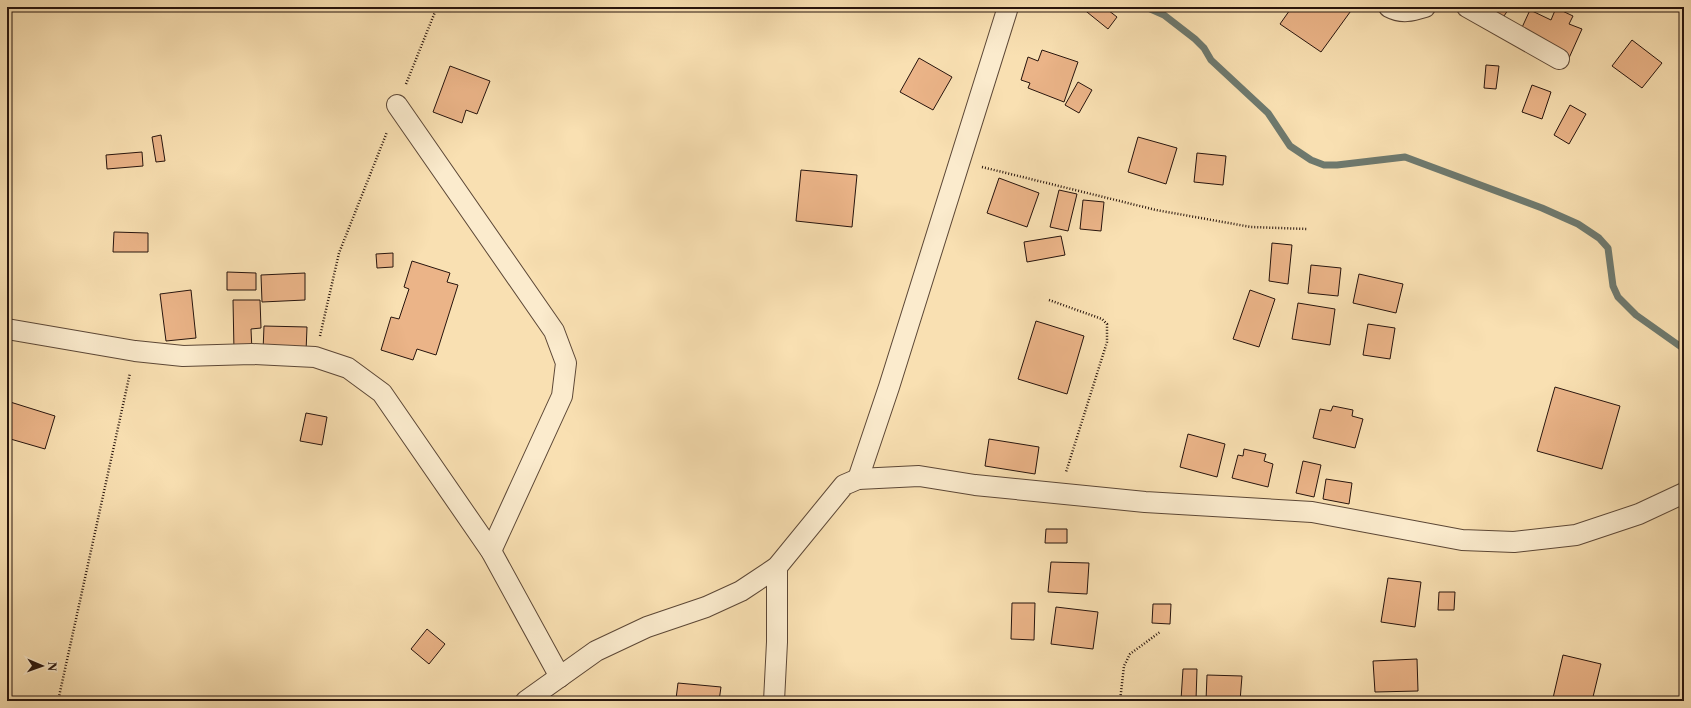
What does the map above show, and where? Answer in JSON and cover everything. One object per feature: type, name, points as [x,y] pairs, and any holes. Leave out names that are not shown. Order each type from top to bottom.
[{"type":"street","points":[[858,479],[889,387],[1008,7]]},
{"type":"street","points":[[1389,7],[1394,10],[1408,12],[1425,7]]},
{"type":"street","points":[[1467,7],[1560,59]]},
{"type":"street","points":[[397,105],[554,331],[566,363],[562,396],[491,552]]},
{"type":"street","points":[[7,329],[135,351],[182,356],[252,354],[314,357],[348,368],[382,393],[491,552],[560,677]]},
{"type":"street","points":[[526,701],[596,651],[647,627],[706,607],[742,591],[778,567],[844,485],[858,479],[919,476],[974,485],[1144,502],[1312,512],[1462,540],[1514,542],[1576,535],[1639,514],[1684,493]]},
{"type":"street","points":[[774,701],[777,642],[778,567]]},
{"type":"path","points":[[314,357],[339,253],[437,7]]},
{"type":"path","points":[[960,162],[1156,210],[1251,227],[1307,229]]},
{"type":"path","points":[[1049,300],[1102,319],[1107,324],[1108,332],[1107,342],[1059,494]]},
{"type":"path","points":[[58,701],[135,351]]},
{"type":"path","points":[[1120,701],[1124,666],[1130,654],[1160,632]]},
{"type":"building","points":[[1104,7],[1117,17],[1108,29],[1082,8]]},
{"type":"building","points":[[1292,7],[1353,8],[1321,52],[1280,24]]},
{"type":"building","points":[[1482,7],[1510,7],[1502,19]]},
{"type":"building","points":[[1556,8],[1573,16],[1569,24],[1582,29],[1569,58],[1519,34],[1530,10],[1551,20]]},
{"type":"building","points":[[1632,40],[1662,63],[1642,88],[1612,66]]},
{"type":"building","points":[[1042,50],[1078,62],[1064,102],[1028,88],[1030,83],[1021,80],[1028,57],[1038,61]]},
{"type":"building","points":[[919,58],[952,77],[933,110],[900,92]]},
{"type":"building","points":[[1486,65],[1499,66],[1496,89],[1484,88]]},
{"type":"building","points":[[450,66],[490,81],[477,114],[466,110],[462,123],[433,112]]},
{"type":"building","points":[[1078,82],[1092,90],[1079,113],[1065,105]]},
{"type":"building","points":[[1532,85],[1551,92],[1542,119],[1522,112]]},
{"type":"building","points":[[1570,105],[1586,114],[1569,144],[1554,135]]},
{"type":"building","points":[[161,135],[165,161],[156,162],[152,137]]},
{"type":"building","points":[[1138,137],[1177,148],[1166,184],[1128,172]]},
{"type":"building","points":[[142,152],[143,166],[107,169],[106,155]]},
{"type":"building","points":[[1197,153],[1226,156],[1223,185],[1194,182]]},
{"type":"building","points":[[801,170],[857,175],[852,227],[796,221]]},
{"type":"building","points":[[999,178],[1039,193],[1027,227],[987,213]]},
{"type":"building","points":[[1059,190],[1077,194],[1068,231],[1050,227]]},
{"type":"building","points":[[1083,200],[1104,202],[1101,231],[1080,229]]},
{"type":"building","points":[[114,232],[148,233],[148,252],[113,252]]},
{"type":"building","points":[[1061,236],[1065,255],[1027,262],[1024,242]]},
{"type":"building","points":[[1272,243],[1292,245],[1288,284],[1269,281]]},
{"type":"building","points":[[393,253],[393,267],[377,268],[376,254]]},
{"type":"building","points":[[412,261],[450,273],[447,282],[458,285],[436,355],[417,349],[413,360],[381,350],[391,317],[399,319],[409,289],[404,287]]},
{"type":"building","points":[[1311,265],[1341,268],[1338,296],[1308,293]]},
{"type":"building","points":[[227,272],[256,273],[256,290],[227,290]]},
{"type":"building","points":[[305,273],[305,300],[262,302],[261,275]]},
{"type":"building","points":[[1359,274],[1403,284],[1396,313],[1353,303]]},
{"type":"building","points":[[191,290],[196,338],[166,341],[160,294]]},
{"type":"building","points":[[1250,290],[1275,299],[1259,347],[1233,339]]},
{"type":"building","points":[[233,300],[260,300],[261,328],[251,329],[252,351],[234,351]]},
{"type":"building","points":[[1298,303],[1335,309],[1330,345],[1292,339]]},
{"type":"building","points":[[1036,321],[1084,336],[1067,394],[1018,379]]},
{"type":"building","points":[[1368,324],[1395,328],[1390,359],[1363,355]]},
{"type":"building","points":[[264,326],[307,327],[306,352],[263,351]]},
{"type":"building","points":[[1555,387],[1620,406],[1602,469],[1537,451]]},
{"type":"building","points":[[7,401],[55,416],[45,449],[7,438]]},
{"type":"building","points":[[1333,406],[1353,410],[1352,416],[1363,419],[1355,448],[1313,438],[1320,409],[1331,411]]},
{"type":"building","points":[[306,413],[327,417],[322,445],[300,441]]},
{"type":"building","points":[[1188,434],[1225,444],[1217,477],[1180,467]]},
{"type":"building","points":[[989,439],[1039,447],[1035,474],[985,466]]},
{"type":"building","points":[[1244,449],[1266,454],[1264,461],[1273,464],[1268,487],[1232,478],[1238,455],[1243,456]]},
{"type":"building","points":[[1303,461],[1321,465],[1314,497],[1296,493]]},
{"type":"building","points":[[1326,479],[1352,483],[1349,504],[1323,499]]},
{"type":"building","points":[[1046,529],[1067,529],[1067,543],[1045,543]]},
{"type":"building","points":[[1051,562],[1089,563],[1087,594],[1048,592]]},
{"type":"building","points":[[1388,578],[1421,582],[1415,627],[1381,622]]},
{"type":"building","points":[[1439,592],[1455,592],[1454,610],[1438,610]]},
{"type":"building","points":[[1012,603],[1035,603],[1034,640],[1011,639]]},
{"type":"building","points":[[1153,604],[1171,604],[1170,624],[1152,623]]},
{"type":"building","points":[[1056,607],[1098,612],[1093,649],[1051,644]]},
{"type":"building","points":[[427,629],[445,644],[429,664],[411,649]]},
{"type":"building","points":[[1563,655],[1601,664],[1592,701],[1564,701],[1553,698]]},
{"type":"building","points":[[1417,659],[1418,691],[1375,692],[1373,661]]},
{"type":"building","points":[[1183,669],[1197,669],[1196,700],[1181,700]]},
{"type":"building","points":[[1207,675],[1242,676],[1240,701],[1206,701]]},
{"type":"building","points":[[678,683],[721,687],[719,701],[676,699]]},
{"type":"waterway","points":[[1146,7],[1164,15],[1195,39],[1204,48],[1211,60],[1268,113],[1290,146],[1311,160],[1324,165],[1337,165],[1405,157],[1542,208],[1578,224],[1599,238],[1608,248],[1613,286],[1618,297],[1636,315],[1684,349]]}]
